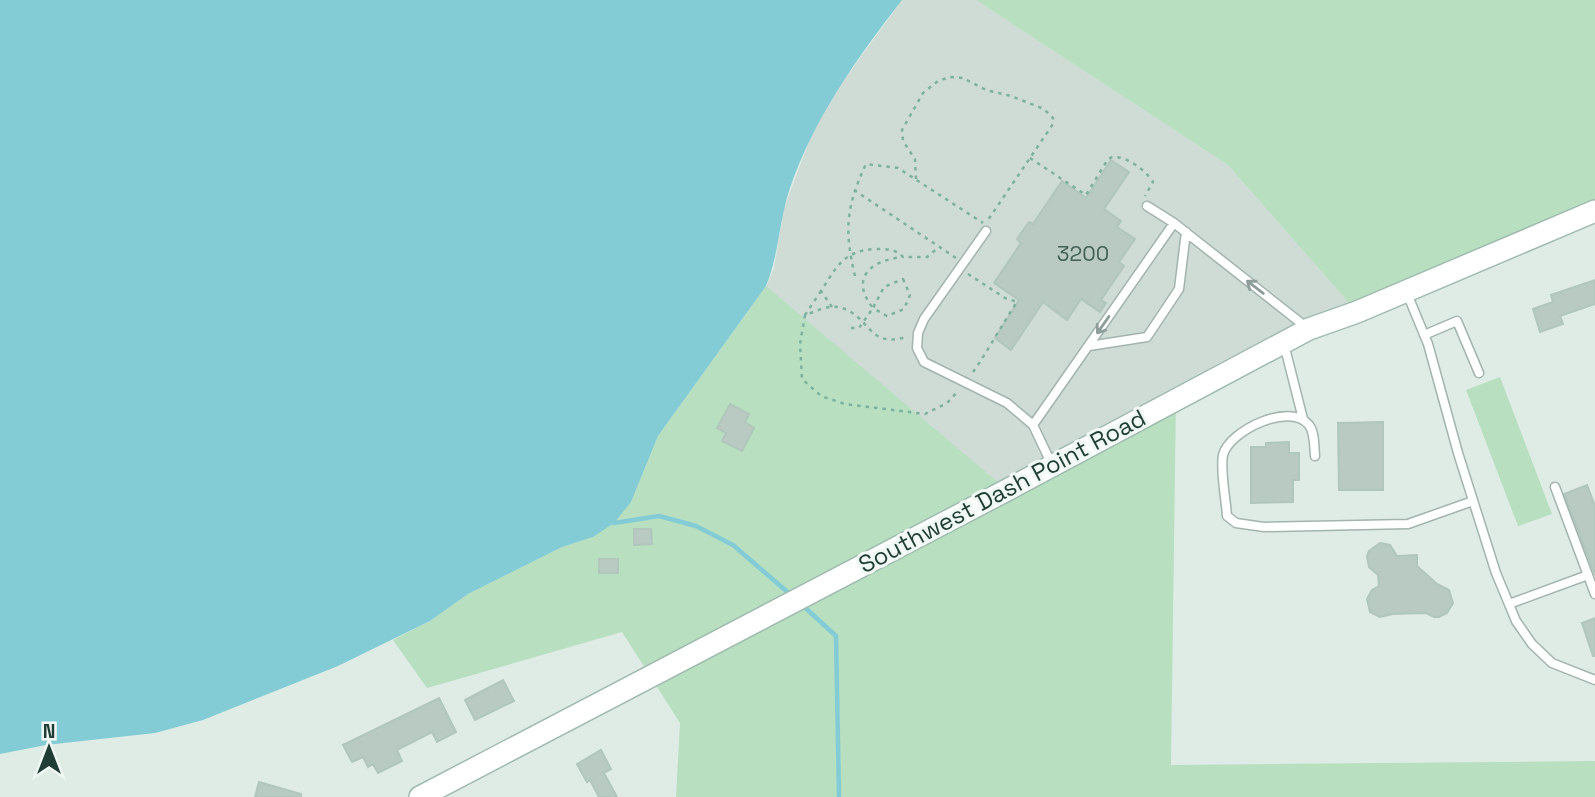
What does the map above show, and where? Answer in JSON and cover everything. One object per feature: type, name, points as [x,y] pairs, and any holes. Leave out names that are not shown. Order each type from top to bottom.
[{"type":"main road","name":"Southwest Dash Point Road","points":[[420,797],[1309,329],[1357,312],[1595,212]]},
{"type":"lane","points":[[1147,206],[1186,232],[1309,329]]},
{"type":"lane","points":[[1032,425],[1174,223]]},
{"type":"lane","points":[[986,231],[924,319],[918,333],[917,348],[924,362],[1007,403],[1032,425],[1052,466]]},
{"type":"lane","points":[[1089,346],[1147,337],[1179,289],[1186,232]]},
{"type":"lane","points":[[1406,291],[1424,335],[1473,501],[1516,621],[1552,663],[1595,680]]},
{"type":"lane","points":[[1424,335],[1457,321],[1479,373]]},
{"type":"lane","points":[[1284,342],[1303,419],[1313,433],[1315,456]]},
{"type":"lane","points":[[1303,419],[1289,414],[1268,419],[1231,439],[1223,454],[1223,464],[1227,516],[1236,523],[1264,527],[1408,524],[1473,501]]},
{"type":"lane","points":[[1555,486],[1595,594]]},
{"type":"lane","points":[[1509,604],[1588,575]]},
{"type":"path","points":[[855,276],[848,226],[854,190],[866,164],[898,168],[985,224],[1053,124],[1053,118],[1044,109],[1011,96],[985,90],[964,78],[950,77],[939,81],[923,93],[902,130],[903,141],[915,159],[916,179]]},
{"type":"path","points":[[1030,158],[1086,195],[1108,159],[1114,155],[1120,156],[1150,175],[1153,182],[1145,195],[1147,206]]},
{"type":"path","points":[[854,190],[939,247],[1005,298],[1017,302],[991,347],[965,383],[947,403],[925,414],[845,404],[821,396],[803,379],[800,344],[805,315],[839,264],[850,254],[887,249],[898,251],[903,257]]},
{"type":"path","points":[[851,328],[859,328],[864,323],[873,308],[884,287],[903,279],[910,295],[904,309],[887,316],[873,308],[863,296],[862,288],[865,276],[874,264],[887,258],[927,257],[939,247]]},
{"type":"path","points":[[821,290],[832,307]]},
{"type":"path","points":[[805,315],[840,307],[864,323],[882,340],[893,341],[918,333]]},
{"type":"shaded area","points":[[902,0],[976,0],[1228,165],[1357,312],[1007,490],[752,305],[766,287],[774,268],[784,208],[810,139],[831,98]]},
{"type":"green space","points":[[976,0],[1595,0],[1595,217],[1357,312],[1228,165]]},
{"type":"green space","points":[[766,286],[1007,490],[1176,398],[1171,765],[1595,761],[1595,797],[676,797],[680,723],[622,632],[427,688],[393,640],[430,621],[468,594],[562,547],[593,537],[631,502],[658,436]]},
{"type":"green space","points":[[1500,377],[1552,514],[1518,526],[1466,390]]},
{"type":"water","points":[[0,0],[902,0],[853,67],[811,137],[790,188],[766,286],[658,436],[631,502],[614,523],[593,537],[562,547],[468,594],[430,621],[338,666],[203,720],[155,733],[46,745],[0,754]]},
{"type":"building","points":[[1111,160],[1129,172],[1104,209],[1121,221],[1117,227],[1135,239],[1119,262],[1124,266],[1101,300],[1106,303],[1100,312],[1081,299],[1067,320],[1043,302],[1011,350],[995,338],[1019,300],[994,283],[1021,243],[1017,239],[1029,222],[1033,224],[1062,181],[1086,198]]},
{"type":"building","points":[[1595,280],[1595,304],[1560,316],[1563,324],[1540,332],[1533,309],[1553,302],[1551,295]]},
{"type":"building","points":[[730,404],[749,414],[745,422],[754,428],[742,451],[722,441],[726,433],[717,428]]},
{"type":"building","points":[[1383,422],[1383,490],[1339,490],[1338,423]]},
{"type":"building","points":[[1289,442],[1289,453],[1299,453],[1299,480],[1293,480],[1293,502],[1251,503],[1251,447]]},
{"type":"building","points":[[1587,485],[1595,506],[1595,575],[1564,494]]},
{"type":"building","points":[[634,529],[651,529],[652,544],[634,545]]},
{"type":"building","points":[[1380,543],[1390,545],[1397,556],[1417,555],[1417,566],[1437,584],[1449,590],[1453,603],[1447,613],[1439,617],[1426,613],[1380,617],[1370,612],[1367,599],[1372,590],[1379,586],[1378,575],[1369,567],[1367,556],[1369,551]]},
{"type":"building","points":[[599,559],[618,559],[618,573],[599,573]]},
{"type":"building","points":[[1595,618],[1595,656],[1593,656],[1582,623]]},
{"type":"building","points":[[503,680],[514,701],[475,720],[465,700]]},
{"type":"building","points":[[439,698],[456,732],[437,742],[432,732],[397,750],[402,761],[378,773],[373,764],[368,767],[363,757],[352,762],[343,745]]},
{"type":"building","points":[[601,750],[611,769],[604,773],[617,797],[599,797],[577,764]]},
{"type":"building","points":[[259,782],[301,794],[301,797],[255,797]]},
{"type":"waterway","points":[[614,523],[659,516],[696,526],[733,545],[791,595]]},
{"type":"waterway","points":[[800,603],[836,636],[839,797]]}]
